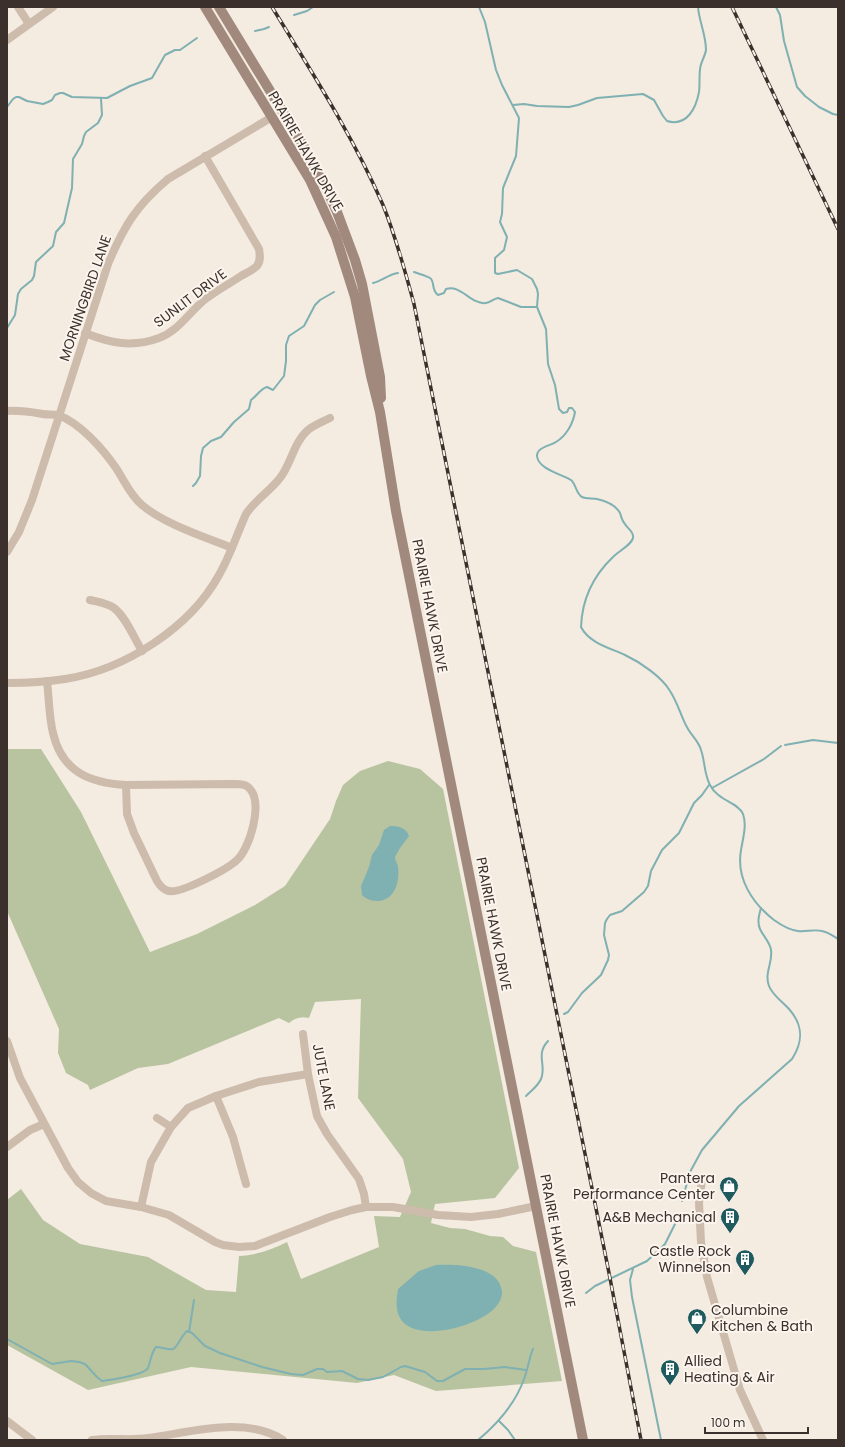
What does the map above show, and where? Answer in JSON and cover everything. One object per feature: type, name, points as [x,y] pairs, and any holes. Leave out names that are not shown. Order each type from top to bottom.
[{"type":"street","points":[[18,7],[29,24]]},
{"type":"street","points":[[7,40],[53,7]]},
{"type":"street","name":"PRAIRIE HAWK DRIVE","points":[[205,7],[310,180],[338,242],[355,297],[380,412],[396,511],[584,1440]]},
{"type":"street","name":"PRAIRIE HAWK DRIVE","points":[[219,7],[303,145],[337,212],[354,260],[367,308],[380,377],[380,412]]},
{"type":"street","name":"MORNINGBIRD LANE","points":[[7,552],[19,532],[32,500],[108,264],[122,232],[130,219],[154,191],[168,179],[272,117]]},
{"type":"street","name":"SUNLIT DRIVE","points":[[85,333],[106,341],[118,343],[140,343],[158,339],[178,326],[203,301],[256,266],[260,255],[259,249],[205,156]]},
{"type":"street","points":[[7,411],[27,411],[59,416],[81,429],[100,447],[116,468],[130,491],[142,505],[170,522],[232,548]]},
{"type":"street","points":[[7,683],[65,679],[94,672],[129,658],[142,651],[185,618],[200,603],[219,576],[246,514],[252,505],[274,486],[281,477],[300,440],[307,431],[330,418]]},
{"type":"street","points":[[90,600],[113,607],[120,613],[142,651]]},
{"type":"street","points":[[47,681],[56,745],[63,757],[73,768],[83,776],[107,784],[246,785],[253,793],[254,798],[254,823],[248,844],[237,860],[228,867],[179,891],[168,891],[162,888],[158,882],[134,833],[127,814],[126,785]]},
{"type":"street","name":"JUTE LANE","points":[[303,1034],[308,1074],[317,1116],[327,1134],[356,1174],[362,1186],[366,1207]]},
{"type":"street","points":[[7,1041],[20,1078],[68,1168],[78,1182],[91,1193],[106,1201],[141,1207],[169,1215],[215,1242],[223,1245],[246,1248],[262,1244],[342,1212],[366,1207],[385,1206],[438,1215],[478,1217],[536,1206]]},
{"type":"street","points":[[141,1207],[151,1162],[171,1127],[188,1108],[216,1096],[259,1082],[308,1074]]},
{"type":"street","points":[[216,1096],[233,1137],[246,1184]]},
{"type":"street","points":[[157,1118],[171,1127]]},
{"type":"street","points":[[7,1146],[30,1130],[44,1124]]},
{"type":"street","points":[[702,1180],[699,1203],[701,1242],[707,1277],[740,1390],[763,1440]]},
{"type":"street","points":[[7,1421],[32,1440]]},
{"type":"street","points":[[92,1440],[103,1438],[146,1439],[211,1428],[234,1427],[274,1434],[283,1440]]},
{"type":"green space","points":[[7,749],[41,749],[81,812],[150,952],[197,934],[255,905],[285,886],[330,819],[343,785],[360,771],[388,761],[420,769],[443,789],[519,1168],[495,1198],[435,1204],[431,1223],[450,1228],[465,1229],[490,1236],[503,1237],[513,1246],[536,1252],[562,1381],[436,1391],[394,1375],[357,1383],[191,1367],[88,1390],[7,1345],[7,1200],[21,1189],[43,1220],[80,1244],[148,1257],[206,1290],[236,1292],[239,1256],[264,1252],[287,1242],[301,1279],[379,1247],[374,1216],[400,1217],[411,1192],[403,1159],[358,1098],[361,999],[315,1002],[309,1018],[298,1018],[289,1023],[279,1018],[168,1064],[138,1068],[90,1090],[88,1085],[66,1073],[58,1053],[59,1029],[7,911]]},
{"type":"water","points":[[390,826],[404,829],[409,836],[395,857],[398,866],[396,888],[389,897],[385,899],[379,901],[370,900],[362,895],[361,886],[372,855],[379,845],[384,830]]},
{"type":"water","points":[[436,1265],[473,1267],[491,1274],[497,1280],[502,1291],[502,1296],[498,1304],[490,1312],[478,1319],[448,1330],[418,1330],[406,1325],[399,1316],[397,1309],[398,1289],[419,1271]]},
{"type":"waterway","points":[[294,15],[307,11],[313,7]]},
{"type":"waterway","points":[[479,7],[485,22],[496,70],[519,118],[516,156],[503,188],[502,214],[500,222],[507,237],[504,250],[495,258],[495,273],[498,274],[517,270],[532,279],[538,294],[537,307],[546,329],[548,364],[555,385],[559,409],[563,413],[567,412],[569,408],[572,408],[575,412],[571,425],[566,433],[556,442],[541,449],[537,456],[538,461],[551,471],[571,480],[580,496],[604,501],[616,507],[623,521],[633,534],[633,539],[631,542],[606,564],[594,580],[586,598],[581,627],[594,641],[631,658],[650,670],[662,680],[670,691],[683,720],[700,747],[710,785],[718,795],[737,807],[743,814],[745,827],[740,860],[741,870],[747,889],[759,906],[774,920],[788,928],[798,931],[822,931],[838,939]]},
{"type":"waterway","points":[[513,105],[524,104],[569,107],[597,98],[643,94],[654,100],[667,121],[674,122],[685,119],[693,110],[698,98],[700,67],[706,50],[698,7]]},
{"type":"waterway","points":[[776,7],[780,15],[784,41],[797,87],[805,96],[819,107],[838,115]]},
{"type":"waterway","points":[[255,31],[269,27]]},
{"type":"waterway","points":[[7,107],[16,97],[43,104],[52,100],[55,95],[60,93],[72,97],[107,98],[130,86],[152,78],[165,55],[175,50],[180,50],[197,38]]},
{"type":"waterway","points":[[7,328],[15,315],[18,294],[21,289],[32,280],[36,262],[53,246],[56,232],[64,223],[72,188],[73,159],[82,144],[86,132],[98,123],[102,115],[101,99]]},
{"type":"waterway","points":[[414,272],[430,278],[434,291],[438,295],[444,293],[446,289],[451,288],[456,289],[481,303],[487,303],[498,298],[521,307],[537,307]]},
{"type":"waterway","points":[[373,283],[398,273]]},
{"type":"waterway","points":[[193,486],[200,476],[203,448],[211,441],[221,437],[234,422],[249,409],[251,400],[262,389],[267,387],[273,390],[284,376],[286,345],[289,336],[304,326],[315,305],[320,300],[334,292]]},
{"type":"waterway","points":[[785,745],[813,740],[838,743]]},
{"type":"waterway","points":[[712,788],[764,759],[781,746]]},
{"type":"waterway","points":[[564,1014],[568,1012],[582,993],[601,975],[608,960],[609,955],[604,935],[605,923],[607,919],[610,915],[622,911],[644,892],[648,886],[651,871],[662,850],[679,833],[694,803],[709,785]]},
{"type":"waterway","points":[[682,1201],[690,1172],[702,1150],[739,1106],[792,1059],[796,1053],[800,1040],[799,1028],[794,1015],[776,996],[769,986],[767,977],[771,959],[771,950],[759,926],[761,908]]},
{"type":"waterway","points":[[526,1096],[540,1082],[543,1069],[542,1051],[548,1041]]},
{"type":"waterway","points":[[586,1293],[595,1286],[647,1261],[665,1244],[677,1220]]},
{"type":"waterway","points":[[633,1269],[630,1280],[632,1297],[661,1440]]},
{"type":"waterway","points":[[189,1332],[194,1300]]},
{"type":"waterway","points":[[7,1339],[52,1364],[71,1361],[85,1364],[102,1381],[127,1377],[145,1371],[148,1368],[152,1354],[156,1347],[169,1349],[175,1348],[187,1331],[192,1333],[205,1346],[220,1353],[262,1367],[291,1374],[303,1375],[317,1369],[323,1369],[327,1372],[342,1371],[358,1379],[368,1380],[383,1377],[405,1366],[425,1372],[437,1381],[443,1381],[465,1369],[505,1367],[526,1370]]},
{"type":"waterway","points":[[478,1440],[499,1420],[521,1388],[533,1349]]},
{"type":"waterway","points":[[499,1421],[515,1440]]},
{"type":"railway","points":[[272,7],[331,104],[371,179],[392,229],[414,304],[609,1273],[641,1440]]},
{"type":"railway","points":[[732,7],[838,229]]},
{"type":"place","name":"Pantera Performance Center","points":[[729,1203]]},
{"type":"place","name":"A&B Mechanical","points":[[730,1234]]},
{"type":"place","name":"Castle Rock Winnelson","points":[[745,1276]]},
{"type":"place","name":"Columbine Kitchen & Bath","points":[[697,1335]]},
{"type":"place","name":"Allied Heating & Air","points":[[670,1386]]}]
